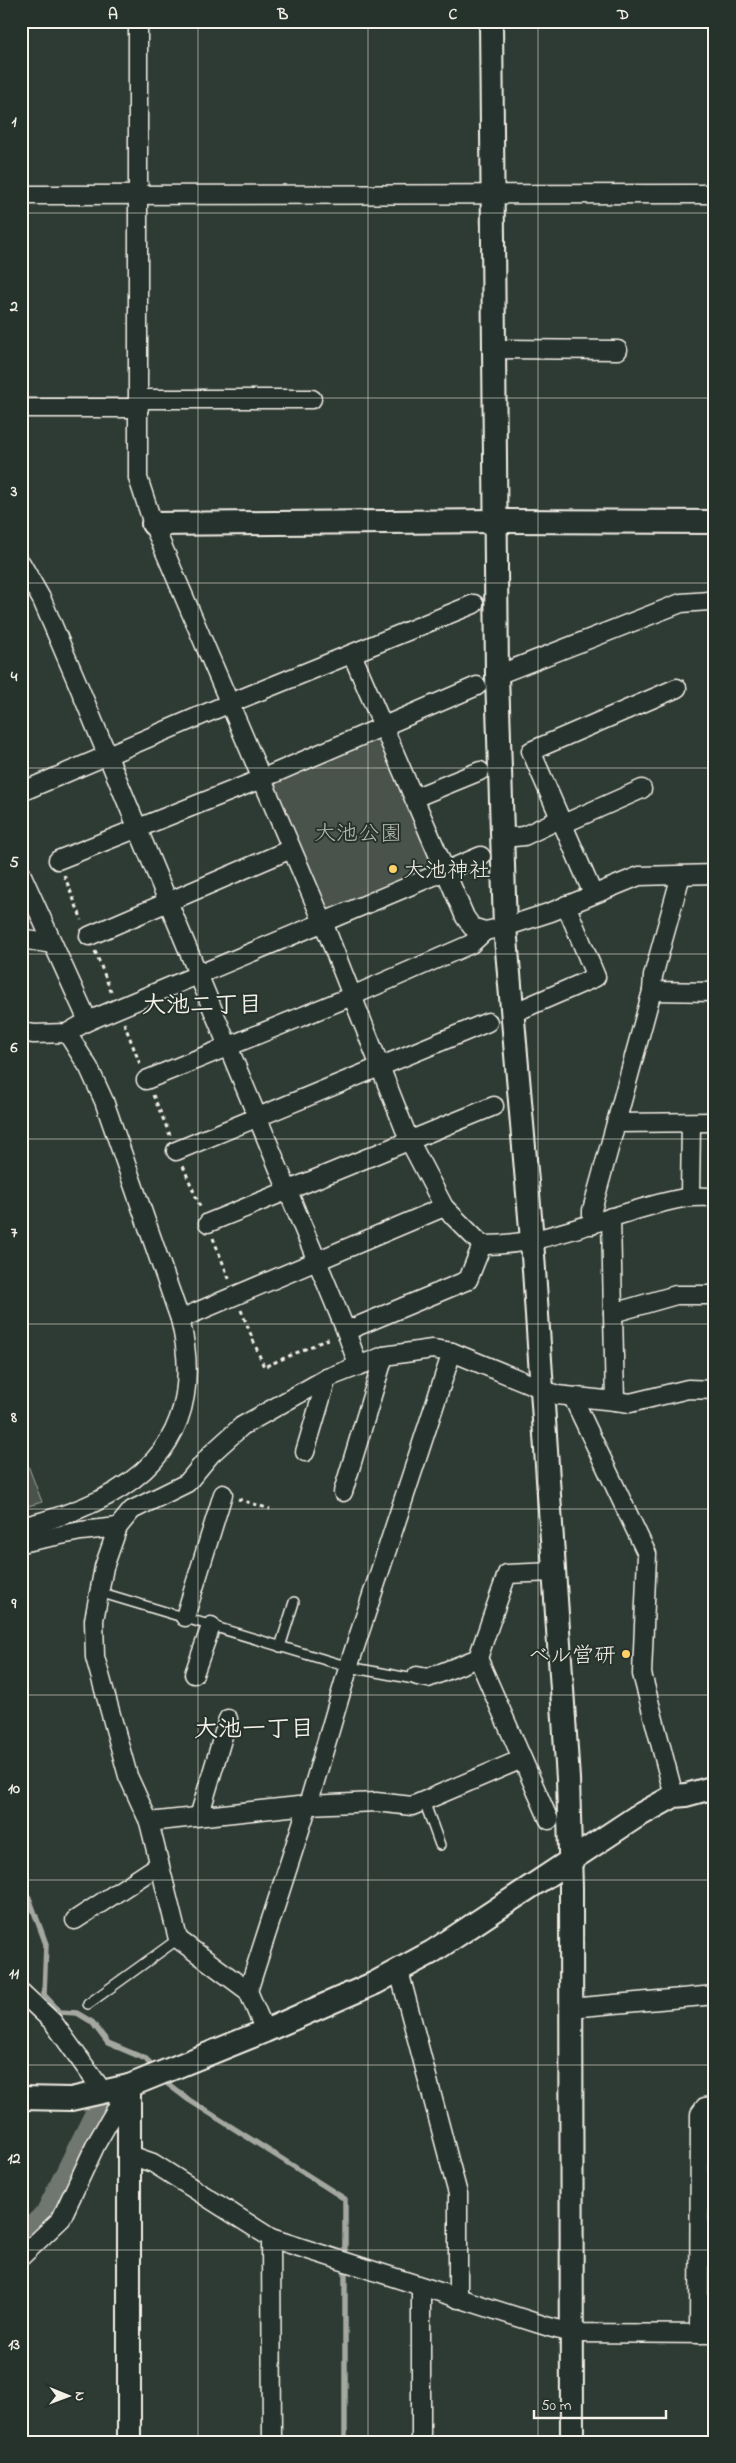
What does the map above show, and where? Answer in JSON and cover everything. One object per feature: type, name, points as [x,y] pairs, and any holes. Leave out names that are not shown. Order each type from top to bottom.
[{"type":"street","points":[[138,21],[138,478],[153,524],[322,922],[409,1140],[444,1207],[482,1245],[508,1246],[592,1225],[611,1217],[690,1197],[715,1197]]},
{"type":"street","points":[[492,21],[493,350],[497,675],[503,838],[495,929],[513,1014],[532,1240],[568,1779],[571,1888],[572,2442]]},
{"type":"street","points":[[21,195],[715,194]]},
{"type":"street","points":[[493,350],[618,350]]},
{"type":"street","points":[[21,408],[312,399]]},
{"type":"street","points":[[153,524],[495,521],[715,522]]},
{"type":"street","points":[[21,563],[42,600],[346,1331],[358,1365]]},
{"type":"street","points":[[497,675],[681,603],[709,601],[715,597]]},
{"type":"street","points":[[21,792],[228,704],[474,604]]},
{"type":"street","points":[[352,654],[465,917],[472,927],[495,929]]},
{"type":"street","points":[[58,860],[261,778],[477,686]]},
{"type":"street","points":[[593,894],[531,751],[677,688]]},
{"type":"street","points":[[414,798],[480,771]]},
{"type":"street","points":[[503,838],[524,836],[642,789]]},
{"type":"street","points":[[89,936],[166,901],[291,849]]},
{"type":"street","points":[[21,1032],[34,1034],[66,1033],[88,1021],[197,974],[481,856]]},
{"type":"street","points":[[21,873],[88,1021]]},
{"type":"street","points":[[146,1080],[352,996],[471,944],[495,929],[566,906],[639,876],[715,874]]},
{"type":"street","points":[[592,1225],[592,1210],[652,991],[653,976],[681,875]]},
{"type":"street","points":[[513,1014],[596,977],[566,906]]},
{"type":"street","points":[[21,938],[53,944]]},
{"type":"street","points":[[652,991],[715,992]]},
{"type":"street","points":[[176,1151],[488,1022]]},
{"type":"street","points":[[21,1526],[82,1509],[115,1492],[145,1471],[164,1450],[176,1424],[185,1387],[185,1337],[180,1319],[104,1102],[89,1068],[66,1033]]},
{"type":"street","points":[[208,1223],[494,1106]]},
{"type":"street","points":[[616,1122],[715,1122]]},
{"type":"street","points":[[690,1197],[691,1123]]},
{"type":"street","points":[[180,1319],[444,1207]]},
{"type":"street","points":[[611,1217],[615,1401]]},
{"type":"street","points":[[346,1331],[468,1280],[482,1245]]},
{"type":"street","points":[[612,1313],[676,1295],[715,1295]]},
{"type":"street","points":[[265,2031],[248,1991],[178,1939],[158,1865],[149,1822],[128,1776],[95,1657],[94,1620],[99,1592],[118,1527],[132,1510],[187,1483],[211,1454],[242,1426],[327,1378],[384,1356],[432,1349],[452,1352],[557,1395],[630,1404],[688,1389],[715,1390]]},
{"type":"street","points":[[248,1991],[308,1805],[349,1667],[452,1352]]},
{"type":"street","points":[[343,1492],[384,1356]]},
{"type":"street","points":[[305,1452],[327,1378]]},
{"type":"street","points":[[573,1398],[647,1554],[642,1674],[680,1796]]},
{"type":"street","points":[[185,1617],[223,1494]]},
{"type":"street","points":[[21,1543],[82,1530],[118,1527]]},
{"type":"street","points":[[549,1820],[478,1658],[506,1574],[553,1572]]},
{"type":"street","points":[[194,1674],[210,1626]]},
{"type":"street","points":[[417,1676],[428,1678],[478,1658]]},
{"type":"street","points":[[202,1816],[201,1810],[228,1719]]},
{"type":"street","points":[[149,1822],[308,1805],[376,1802],[412,1806],[522,1759]]},
{"type":"street","points":[[21,2098],[71,2099],[129,2086],[265,2031],[399,1971],[569,1864],[636,1818],[715,1777]]},
{"type":"street","points":[[680,1796],[715,1787]]},
{"type":"street","points":[[75,1920],[158,1865]]},
{"type":"street","points":[[399,1971],[458,2194],[458,2299]]},
{"type":"street","points":[[21,1992],[53,2022],[104,2093]]},
{"type":"street","points":[[570,2008],[715,1995]]},
{"type":"street","points":[[129,2086],[129,2442]]},
{"type":"street","points":[[21,2257],[30,2242],[61,2219],[96,2144],[129,2086]]},
{"type":"street","points":[[130,2155],[153,2163],[271,2238],[458,2299],[572,2333],[707,2334],[700,2114],[705,2107],[715,2106]]},
{"type":"street","points":[[271,2238],[272,2442]]},
{"type":"street","points":[[421,2442],[422,2287]]},
{"type":"lane","points":[[99,1592],[349,1667],[414,1679],[417,1676]]},
{"type":"lane","points":[[280,1647],[294,1602]]},
{"type":"lane","points":[[424,1801],[440,1845]]},
{"type":"lane","points":[[88,2004],[178,1939]]},
{"type":"green space","name":"大池公園","points":[[382,735],[438,866],[327,915],[273,785],[277,777]]},
{"type":"green space","points":[[21,1447],[42,1502],[21,1508]]},
{"type":"waterway","points":[[21,1885],[29,1898],[46,1944],[44,1995],[60,2012],[77,2013],[92,2022],[108,2043],[146,2059],[149,2063]]},
{"type":"waterway","points":[[168,2084],[189,2100],[345,2199],[345,2253]]},
{"type":"waterway","points":[[21,2244],[50,2217],[100,2116]]},
{"type":"waterway","points":[[345,2271],[345,2442]]},
{"type":"place","name":"大池神社","points":[[393,869]]},
{"type":"place","name":"べル営研","points":[[626,1654]]},
{"type":"district","name":"大池二丁目","points":[[202,1004]]},
{"type":"district","name":"大池一丁目","points":[[254,1728]]}]
